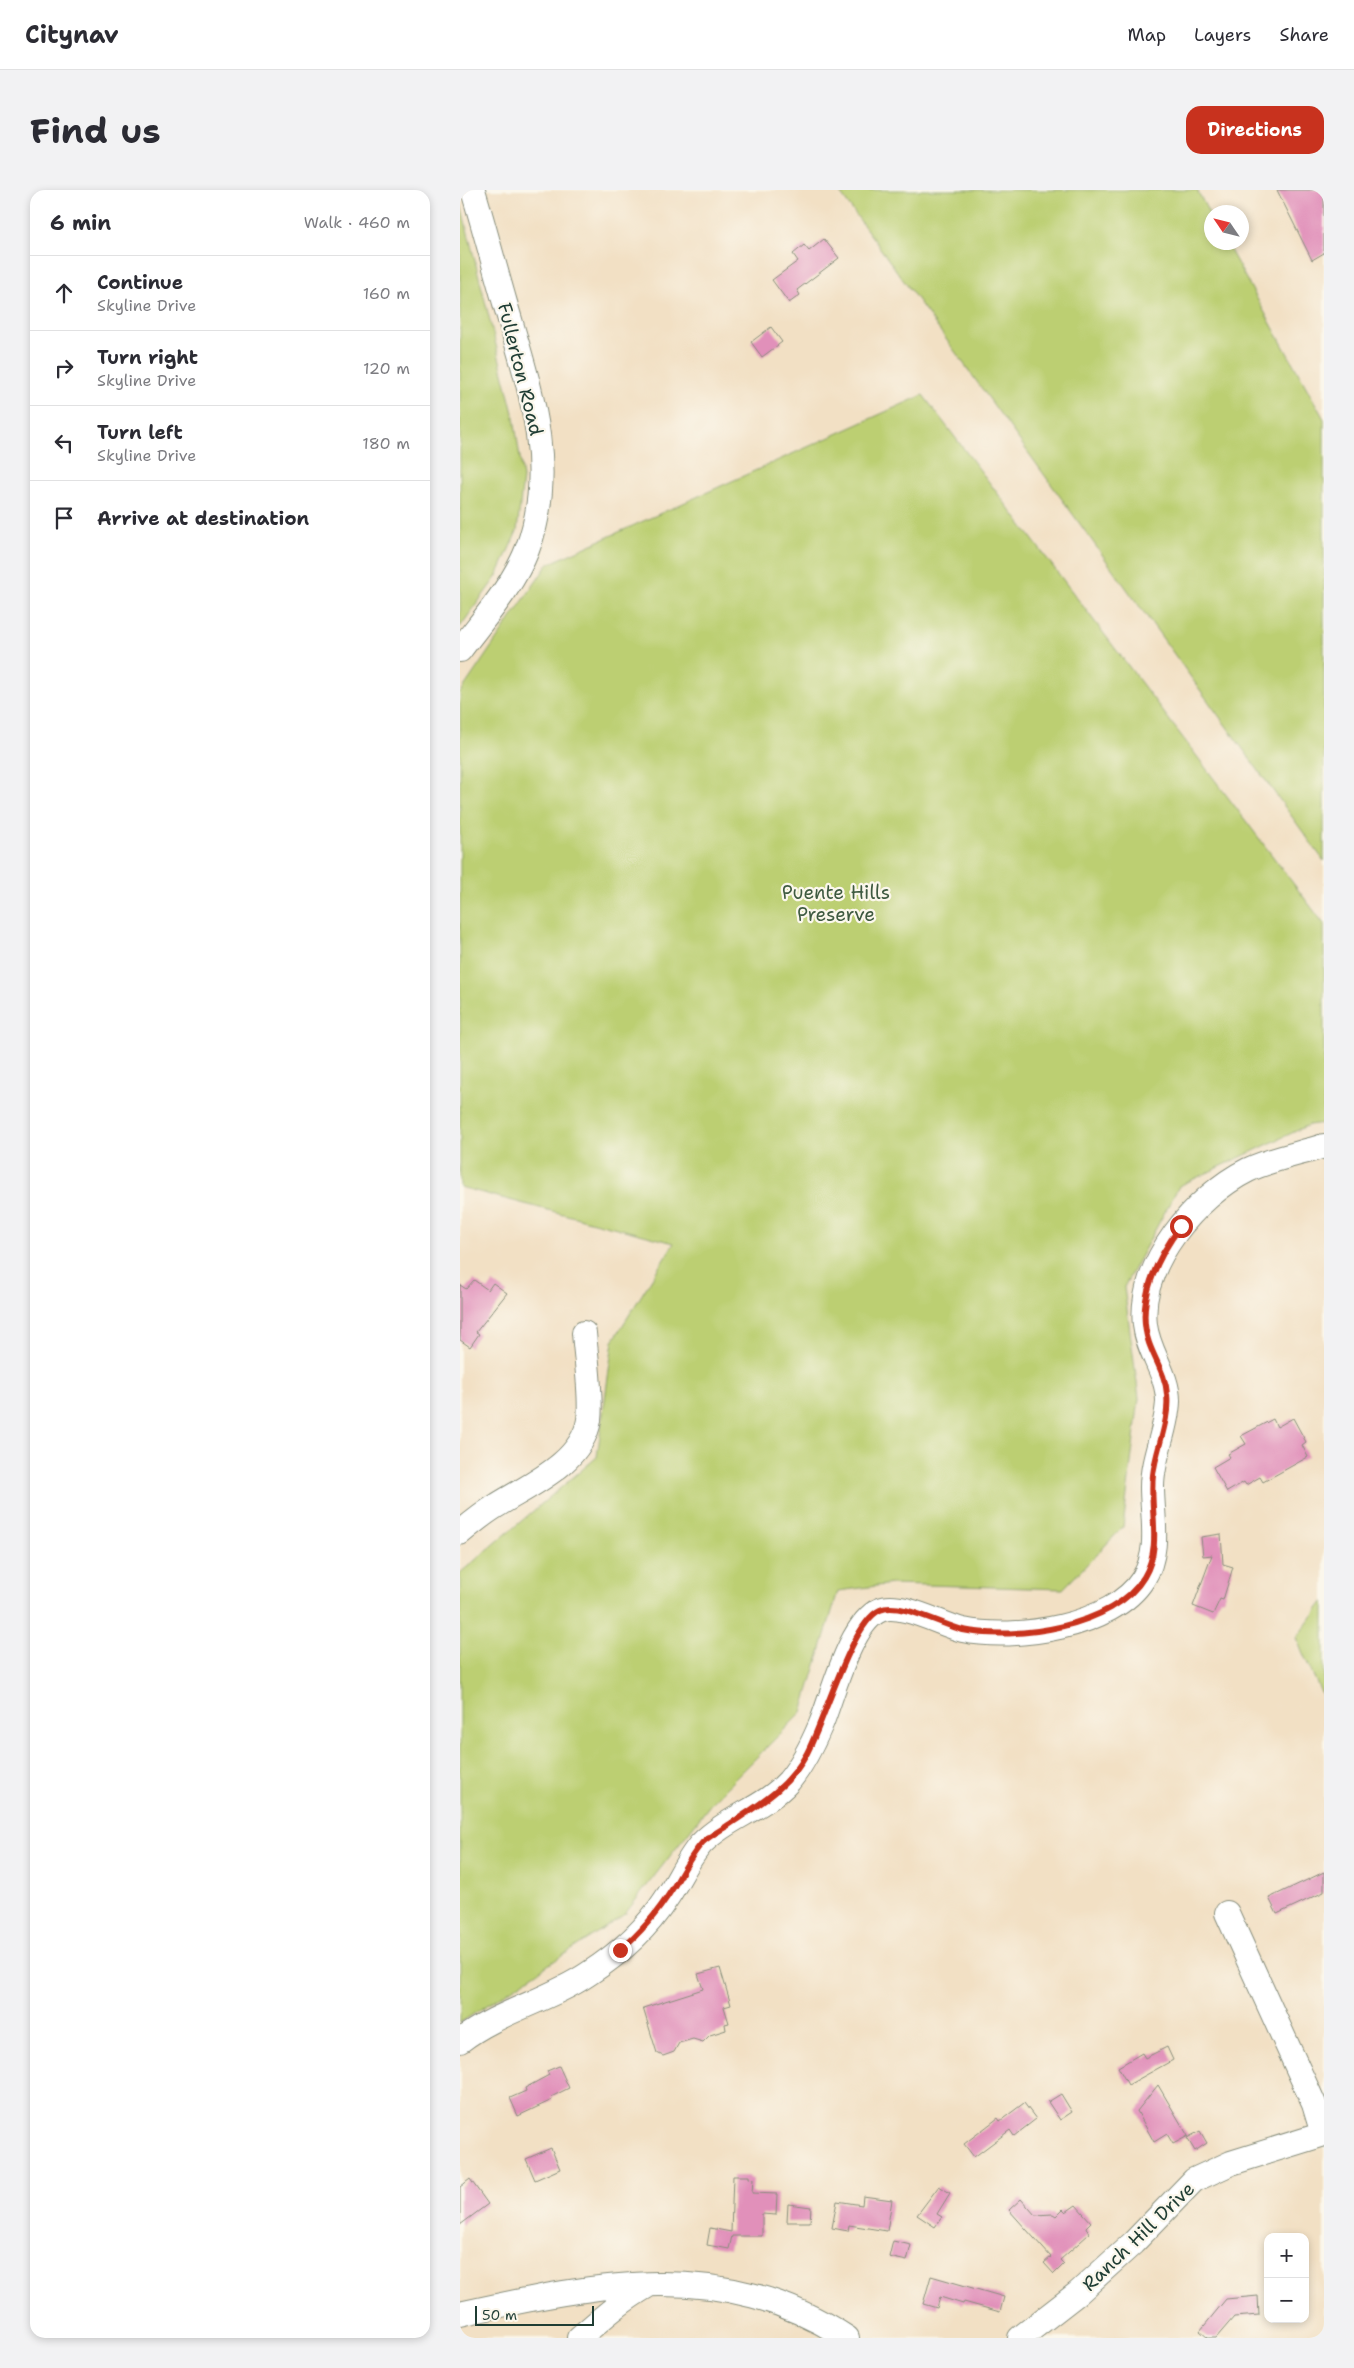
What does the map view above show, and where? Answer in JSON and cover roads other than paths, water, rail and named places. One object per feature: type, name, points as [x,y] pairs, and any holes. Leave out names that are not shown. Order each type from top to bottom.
[{"type":"street","name":"Fullerton Road","points":[[460,650],[508,583],[526,552],[537,516],[542,478],[539,438],[529,386],[473,190]]},
{"type":"street","points":[[460,2041],[497,2019],[563,1989],[611,1957],[637,1936],[651,1920],[705,1840],[787,1784],[799,1768],[816,1735],[857,1634],[868,1618],[876,1612],[888,1608],[898,1608],[953,1627],[974,1632],[1020,1631],[1068,1625],[1096,1616],[1119,1604],[1133,1591],[1145,1576],[1153,1551],[1152,1476],[1167,1410],[1167,1390],[1149,1342],[1145,1324],[1147,1298],[1158,1263],[1174,1235],[1188,1217],[1229,1181],[1256,1167],[1324,1146]]},
{"type":"street","points":[[460,1533],[494,1507],[557,1467],[571,1455],[580,1443],[587,1429],[590,1411],[584,1332]]},
{"type":"street","points":[[1227,1913],[1314,2104],[1324,2134]]},
{"type":"street","name":"Ranch Hill Drive","points":[[1020,2338],[1085,2287],[1133,2243],[1194,2180],[1231,2163],[1324,2134]]},
{"type":"street","points":[[579,2338],[621,2302],[653,2284]]},
{"type":"street","points":[[460,2314],[580,2289],[613,2285],[653,2284],[710,2288],[761,2298],[808,2317],[847,2338]]},
{"type":"park label","name":"Puente Hills Preserve","points":[[836,903]]}]
